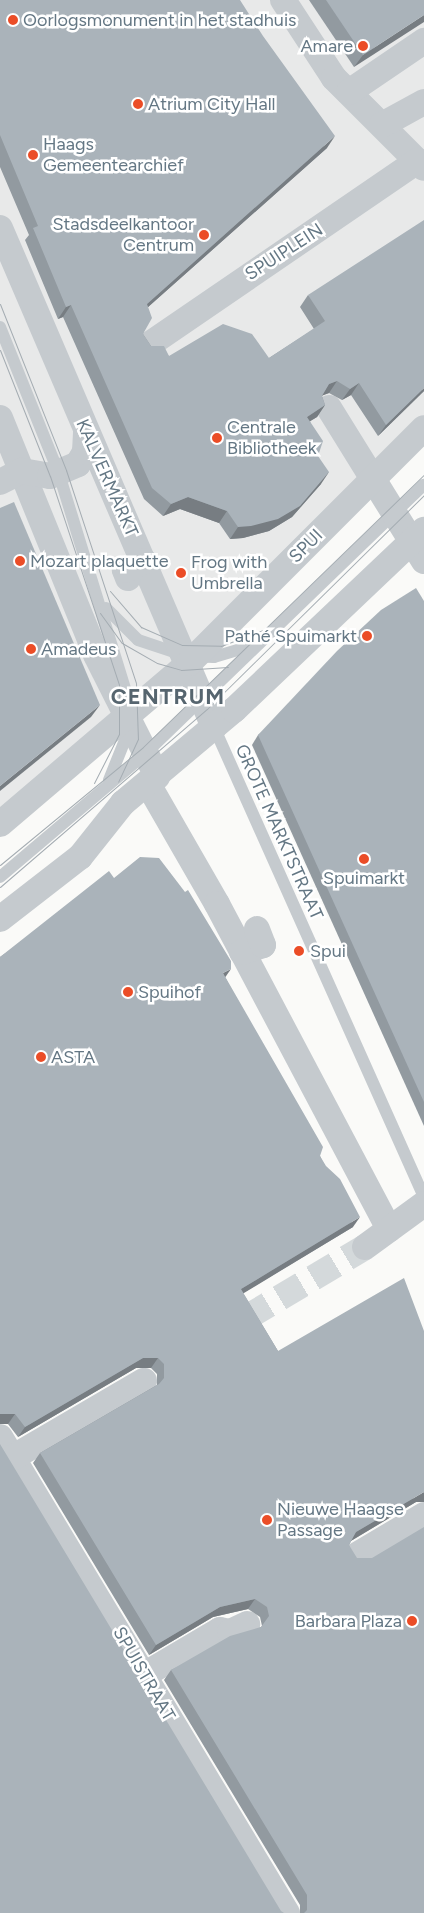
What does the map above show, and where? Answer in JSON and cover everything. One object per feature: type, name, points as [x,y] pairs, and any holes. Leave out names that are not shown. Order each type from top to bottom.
[{"type":"street","name":"SPUIPLEIN","points":[[150,344],[420,165],[342,85],[283,0]]},
{"type":"street","points":[[342,85],[424,41]]},
{"type":"street","points":[[382,125],[424,102]]},
{"type":"street","name":"KALVERMARKT","points":[[0,228],[86,431],[136,570],[190,659],[214,727]]},
{"type":"street","points":[[0,920],[79,849],[150,771],[214,727],[420,545],[395,514],[329,408]]},
{"type":"street","points":[[0,418],[11,476],[96,655],[129,717],[150,771],[242,952],[392,1218]]},
{"type":"street","name":"SPUI","points":[[0,824],[129,717],[424,428]]},
{"type":"street","points":[[11,476],[59,474],[78,464],[85,452],[86,431]]},
{"type":"street","points":[[242,952],[263,944],[257,930]]},
{"type":"street","points":[[365,1247],[392,1218],[424,1204]]},
{"type":"street","points":[[6,1447],[144,1381]]},
{"type":"street","name":"SPUISTRAAT","points":[[6,1447],[113,1619],[144,1675],[287,1913]]},
{"type":"street","points":[[357,1555],[424,1515]]},
{"type":"street","points":[[144,1675],[220,1630],[230,1632],[247,1624]]},
{"type":"lane","points":[[0,327],[59,474],[127,684],[129,717],[126,749],[103,791]]},
{"type":"lane","points":[[0,877],[103,791],[150,771],[204,700],[424,484]]},
{"type":"lane","points":[[101,602],[138,640],[190,659],[247,650],[266,640]]},
{"type":"lane","name":"GROTE MARKTSTRAAT","points":[[214,727],[424,1197]]},
{"type":"shaded area","points":[[0,0],[424,0],[424,418],[336,508],[0,821]]},
{"type":"building","points":[[0,0],[240,0],[263,36],[335,136],[147,304],[152,318],[143,334],[151,346],[164,346],[169,356],[223,324],[252,334],[269,358],[325,321],[308,295],[424,220],[424,388],[386,425],[359,383],[350,389],[337,381],[329,384],[322,396],[325,405],[307,417],[323,441],[318,456],[329,472],[300,506],[278,519],[251,526],[238,527],[227,511],[188,497],[171,504],[152,488],[71,305],[66,307],[33,228],[38,226],[0,135]]},
{"type":"building","name":"Amare","points":[[326,0],[424,0],[424,15],[363,55]]},
{"type":"building","name":"Amadeus","points":[[14,502],[100,705],[0,786],[0,508]]},
{"type":"building","name":"Spuimarkt","points":[[416,588],[424,601],[424,1102],[258,735],[337,651],[381,610]]},
{"type":"building","points":[[140,857],[159,858],[185,892],[188,890],[231,961],[231,969],[223,973],[323,1147],[320,1156],[326,1166],[340,1179],[360,1217],[241,1289],[278,1351],[404,1278],[424,1331],[424,1492],[356,1532],[349,1545],[357,1558],[372,1558],[424,1527],[424,1913],[304,1913],[307,1910],[307,1895],[171,1670],[230,1636],[261,1627],[269,1616],[267,1607],[255,1599],[220,1607],[156,1645],[40,1453],[159,1384],[164,1378],[164,1364],[158,1358],[143,1358],[25,1427],[15,1414],[0,1414],[0,957],[109,871],[114,878]]},
{"type":"building","points":[[0,1444],[281,1911],[284,1913],[0,1913]]},
{"type":"tunnel","points":[[246,1318],[365,1247]]},
{"type":"tram line","points":[[0,304],[66,470],[136,683],[138,739],[118,782]]},
{"type":"tram line","points":[[0,350],[50,476],[119,685],[119,734],[94,783]]},
{"type":"tram line","points":[[0,865],[143,747],[424,475]]},
{"type":"tram line","points":[[0,887],[207,709],[424,495]]},
{"type":"tram line","points":[[110,591],[141,627],[182,645],[221,646],[263,630]]},
{"type":"tram line","points":[[100,613],[122,643],[157,663],[181,670],[228,667]]},
{"type":"place","name":"Oorlogsmonument in het stadhuis","points":[[13,20]]},
{"type":"place","name":"Amare","points":[[363,46]]},
{"type":"place","name":"Atrium City Hall","points":[[138,104]]},
{"type":"place","name":"Haags Gemeentearchief","points":[[33,155]]},
{"type":"place","name":"Stadsdeelkantoor Centrum","points":[[204,235]]},
{"type":"place","name":"Centrale Bibliotheek","points":[[217,438]]},
{"type":"place","name":"Mozart plaquette","points":[[20,561]]},
{"type":"place","name":"Frog with Umbrella","points":[[181,573]]},
{"type":"place","name":"Pathé Spuimarkt","points":[[367,636]]},
{"type":"place","name":"Amadeus","points":[[31,649]]},
{"type":"place","name":"Spuimarkt","points":[[364,859]]},
{"type":"place","name":"Spui","points":[[299,951]]},
{"type":"place","name":"Spuihof","points":[[128,992]]},
{"type":"place","name":"ASTA","points":[[41,1057]]},
{"type":"place","name":"Nieuwe Haagse Passage","points":[[267,1520]]},
{"type":"place","name":"Barbara Plaza","points":[[412,1621]]},
{"type":"district","name":"CENTRUM","points":[[168,697]]}]
